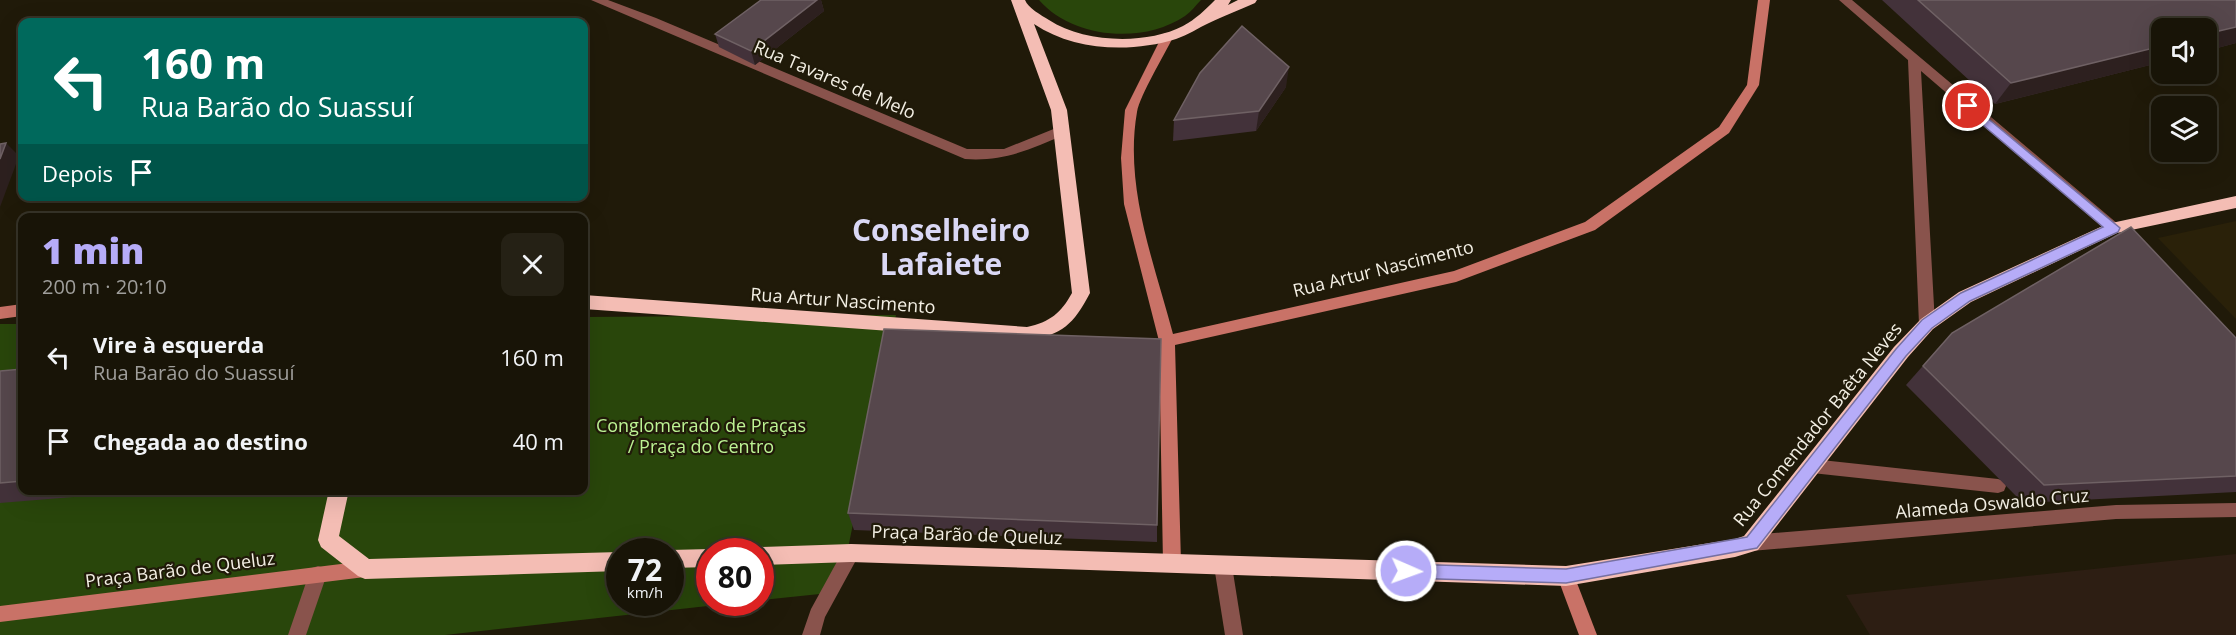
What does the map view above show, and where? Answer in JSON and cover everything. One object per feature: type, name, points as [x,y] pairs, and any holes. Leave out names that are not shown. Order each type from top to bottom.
[{"type":"highway","points":[[1200,23],[1224,0]]},
{"type":"highway","points":[[1020,4],[1042,23],[1069,35],[1101,42],[1134,42],[1167,37],[1250,0]]},
{"type":"highway","points":[[1020,4],[1059,110],[1061,131]]},
{"type":"highway","name":"Rua Artur Nascimento","points":[[588,302],[1028,334],[1048,330],[1068,317],[1081,293],[1061,131]]},
{"type":"highway","name":"Rua Comendador Baêta Neves","points":[[1172,563],[1566,576],[1751,543],[1901,352],[1927,324],[1965,297],[2117,232],[2236,202]]},
{"type":"highway","points":[[338,495],[328,540],[366,569]]},
{"type":"highway","name":"Praça Barão de Queluz","points":[[774,556],[851,553],[1172,563]]},
{"type":"highway","name":"Praça Barão de Queluz","points":[[366,569],[606,561]]},
{"type":"street","name":"Rua Tavares de Melo","points":[[597,0],[652,21],[965,154],[987,157],[1002,155],[1061,131]]},
{"type":"street","name":"Rua Artur Nascimento","points":[[1167,340],[1456,276],[1590,226],[1724,129],[1753,85],[1764,0]]},
{"type":"street","points":[[1845,0],[2117,232]]},
{"type":"street","points":[[1167,37],[1131,110],[1128,158],[1131,204],[1167,340],[1172,563]]},
{"type":"street","points":[[1914,61],[1927,324]]},
{"type":"street","points":[[0,313],[18,311]]},
{"type":"street","name":"Alameda Oswaldo Cruz","points":[[1812,466],[1998,486]]},
{"type":"street","name":"Alameda Oswaldo Cruz","points":[[1751,543],[2116,512],[2236,510]]},
{"type":"street","points":[[811,635],[817,615],[851,553]]},
{"type":"street","points":[[1223,566],[1234,635]]},
{"type":"street","name":"Praça Barão de Queluz","points":[[0,614],[366,569]]},
{"type":"street","points":[[297,635],[318,574]]},
{"type":"street","points":[[1566,576],[1588,635]]},
{"type":"shaded area","points":[[2236,221],[2236,319],[2158,238]]},
{"type":"shaded area","points":[[2236,554],[2236,635],[1870,635],[1846,595]]},
{"type":"green space","points":[[1039,0],[1201,0],[1187,14],[1168,25],[1129,34],[1108,33],[1070,23],[1053,13]]},
{"type":"green space","name":"Conglomerado de Praças / Praça do Centro","points":[[896,315],[839,592],[774,599],[774,538],[696,538],[696,607],[684,609],[684,538],[606,538],[606,616],[617,616],[445,635],[0,635],[0,324],[18,324],[18,495],[588,495],[588,317]]},
{"type":"building","points":[[761,0],[817,0],[751,51],[715,34]]},
{"type":"building","points":[[1918,0],[2236,0],[2236,27],[2217,31],[2217,18],[2151,18],[2151,49],[2011,83]]},
{"type":"building","points":[[1242,26],[1289,67],[1259,111],[1174,120],[1200,73]]},
{"type":"building","points":[[6,143],[0,159],[0,144]]},
{"type":"building","points":[[2131,227],[2236,338],[2236,476],[2044,485],[1923,366],[1952,333]]},
{"type":"building","points":[[884,329],[1161,339],[1157,525],[848,513]]},
{"type":"building","points":[[18,369],[18,481],[0,483],[0,371]]},
{"type":"district","name":"Conselheiro Lafaiete","points":[[941,246]]},
{"type":"route","points":[[1406,571],[1566,576],[1735,548],[1751,543],[1901,352],[1927,324],[1965,297],[2113,228],[1968,106]]}]
